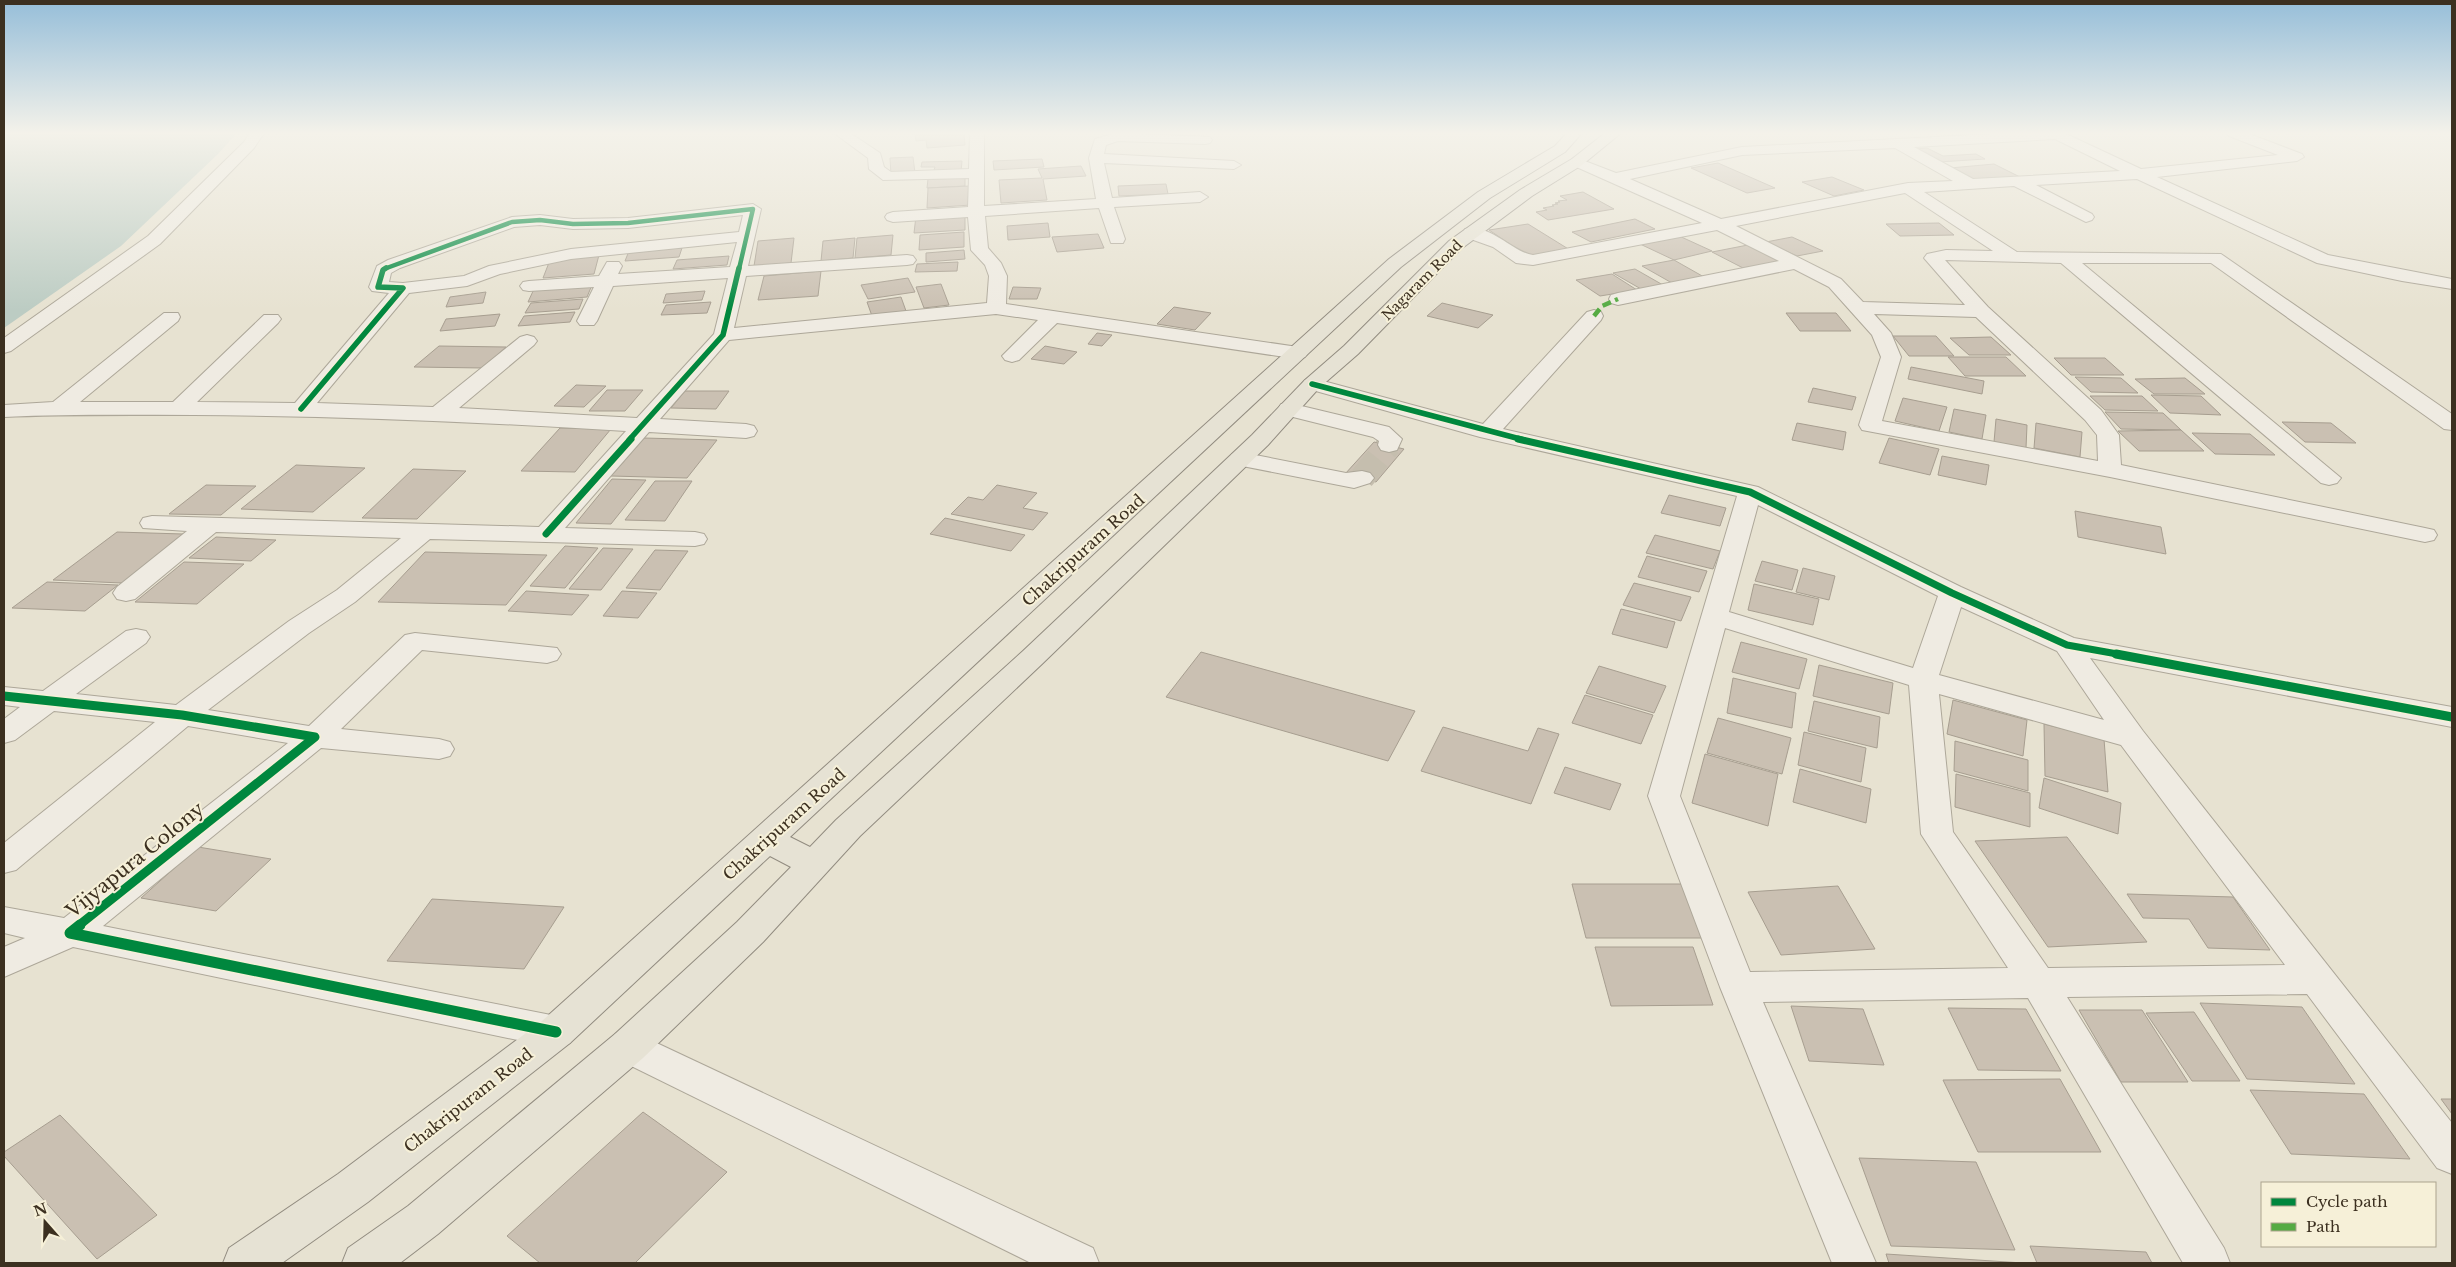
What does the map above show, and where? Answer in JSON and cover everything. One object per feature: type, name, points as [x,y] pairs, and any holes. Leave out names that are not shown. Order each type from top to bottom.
[{"type":"main road","name":"Nagaram Road","points":[[1298,353],[1395,262],[1490,192]]},
{"type":"main road","name":"Nagaram Road","points":[[1312,384],[1351,350],[1455,245],[1527,192]]},
{"type":"main road","name":"Chakripuram Road","points":[[246,1263],[352,1188],[556,1032],[1298,353]]},
{"type":"main road","points":[[364,1263],[423,1220],[629,1046],[750,932],[813,864],[1240,459],[1312,384]]},
{"type":"main road","points":[[766,840],[813,864]]},
{"type":"street","points":[[4,347],[154,240],[202,192]]},
{"type":"street","points":[[976,192],[980,250],[991,259],[1000,277],[996,308]]},
{"type":"street","points":[[1102,192],[1117,239]]},
{"type":"street","points":[[1646,192],[1717,223],[1835,283],[1860,308],[1881,333],[1892,358],[1867,435],[2110,470],[2425,535]]},
{"type":"street","points":[[1471,233],[1499,244],[1522,259],[1533,260],[1717,223],[1885,192]]},
{"type":"street","points":[[1914,192],[2013,257]]},
{"type":"street","points":[[2038,192],[2068,206],[2086,218]]},
{"type":"street","points":[[2178,192],[2278,240],[2323,259],[2452,284]]},
{"type":"street","points":[[893,216],[1200,197]]},
{"type":"street","points":[[546,534],[723,335],[753,209],[628,223],[573,224],[540,220],[512,222],[394,264],[383,270],[378,286],[403,288],[467,281],[495,270],[571,254],[746,236]]},
{"type":"street","points":[[2186,239],[2452,424]]},
{"type":"street","points":[[2110,470],[2108,435],[2093,415],[1981,311],[1933,258],[1946,255],[2065,258],[2215,258]]},
{"type":"street","points":[[587,321],[618,257]]},
{"type":"street","points":[[2065,258],[2328,478]]},
{"type":"street","points":[[529,286],[907,260]]},
{"type":"street","points":[[1618,299],[1798,263]]},
{"type":"street","points":[[301,408],[403,288]]},
{"type":"street","points":[[723,335],[996,308],[1298,353]]},
{"type":"street","points":[[1860,308],[1981,311]]},
{"type":"street","points":[[58,408],[171,316]]},
{"type":"street","points":[[1012,356],[1052,316]]},
{"type":"street","points":[[1488,432],[1594,316]]},
{"type":"street","points":[[179,408],[271,319]]},
{"type":"street","points":[[439,413],[527,341]]},
{"type":"street","points":[[1312,384],[1488,432],[1750,492],[1952,593],[2068,645],[2452,717]]},
{"type":"street","points":[[4,411],[58,408],[301,408],[439,413],[746,431]]},
{"type":"street","points":[[1289,409],[1381,432],[1391,439],[1389,445]]},
{"type":"street","points":[[1240,459],[1346,480],[1354,481],[1362,478]]},
{"type":"street","points":[[1750,492],[1664,796],[1738,987],[1854,1263]]},
{"type":"street","points":[[152,522],[695,539]]},
{"type":"street","points":[[126,593],[210,525]]},
{"type":"street","points":[[4,862],[182,715],[299,627],[346,596],[425,530]]},
{"type":"street","points":[[1952,593],[1923,680],[1937,834],[2038,983],[2208,1263]]},
{"type":"street","points":[[1716,617],[1923,680],[2132,738]]},
{"type":"street","points":[[4,733],[136,636]]},
{"type":"street","name":"Vijyapura Colony","points":[[70,933],[315,736],[415,642],[547,654]]},
{"type":"street","points":[[2068,645],[2132,738],[2452,1155]]},
{"type":"street","points":[[4,696],[182,715],[315,736],[439,750]]},
{"type":"street","points":[[4,920],[70,933]]},
{"type":"street","points":[[4,963],[70,933]]},
{"type":"street","name":"Vijyapura Colony","points":[[70,933],[556,1032]]},
{"type":"street","points":[[1738,987],[2317,979]]},
{"type":"street","points":[[629,1046],[1077,1263]]},
{"type":"shaded area","points":[[4,192],[178,192],[121,246],[4,328]]},
{"type":"building","points":[[928,192],[970,192],[971,205],[927,208]]},
{"type":"building","points":[[1000,192],[1046,192],[1047,200],[1001,203]]},
{"type":"building","points":[[1119,192],[1168,192],[1168,194],[1119,196]]},
{"type":"building","points":[[1583,192],[1614,209],[1548,220],[1536,212],[1547,210],[1543,208],[1554,206],[1552,205],[1560,202],[1558,201],[1567,200],[1560,196]]},
{"type":"building","points":[[1825,192],[1853,192],[1834,196]]},
{"type":"building","points":[[965,214],[965,230],[914,233],[916,216]]},
{"type":"building","points":[[1635,219],[1655,229],[1591,242],[1572,232]]},
{"type":"building","points":[[1048,223],[1050,237],[1008,240],[1007,226]]},
{"type":"building","points":[[1939,223],[1954,235],[1900,236],[1886,224]]},
{"type":"building","points":[[1528,224],[1570,250],[1529,257],[1489,230]]},
{"type":"building","points":[[964,232],[964,247],[919,250],[920,235]]},
{"type":"building","points":[[1098,234],[1104,248],[1057,252],[1052,237]]},
{"type":"building","points":[[893,235],[891,255],[855,258],[857,238]]},
{"type":"building","points":[[1677,235],[1712,251],[1674,260],[1640,244]]},
{"type":"building","points":[[1792,237],[1823,251],[1797,256],[1766,242]]},
{"type":"building","points":[[794,238],[791,263],[754,266],[758,241]]},
{"type":"building","points":[[855,238],[853,258],[821,261],[823,241]]},
{"type":"building","points":[[1753,244],[1785,261],[1743,268],[1712,252]]},
{"type":"building","points":[[682,248],[679,257],[625,261],[629,251]]},
{"type":"building","points":[[964,250],[965,259],[926,262],[926,253]]},
{"type":"building","points":[[599,255],[594,274],[543,278],[550,260]]},
{"type":"building","points":[[729,256],[727,265],[673,269],[677,260]]},
{"type":"building","points":[[1674,260],[1704,277],[1672,283],[1642,266]]},
{"type":"building","points":[[958,262],[957,271],[915,272],[917,264]]},
{"type":"building","points":[[1635,269],[1663,285],[1641,289],[1613,273]]},
{"type":"building","points":[[821,271],[818,296],[758,300],[764,276]]},
{"type":"building","points":[[1612,274],[1637,290],[1600,296],[1576,280]]},
{"type":"building","points":[[908,278],[915,292],[868,299],[861,285]]},
{"type":"building","points":[[941,284],[949,305],[924,308],[916,287]]},
{"type":"building","points":[[592,285],[587,297],[528,302],[534,289]]},
{"type":"building","points":[[1013,287],[1041,288],[1037,299],[1009,299]]},
{"type":"building","points":[[705,291],[702,300],[663,303],[666,294]]},
{"type":"building","points":[[486,292],[483,303],[446,307],[450,297]]},
{"type":"building","points":[[901,297],[906,311],[872,316],[867,302]]},
{"type":"building","points":[[583,299],[579,309],[525,313],[531,303]]},
{"type":"building","points":[[711,302],[707,313],[661,315],[666,305]]},
{"type":"building","points":[[1442,303],[1493,315],[1478,328],[1427,316]]},
{"type":"building","points":[[1174,307],[1211,313],[1195,330],[1157,324]]},
{"type":"building","points":[[575,312],[570,322],[518,326],[524,316]]},
{"type":"building","points":[[1786,313],[1836,313],[1851,331],[1800,331]]},
{"type":"building","points":[[500,314],[495,326],[440,331],[446,319]]},
{"type":"building","points":[[1097,333],[1112,335],[1102,346],[1088,344]]},
{"type":"building","points":[[1893,336],[1936,336],[1954,356],[1909,356]]},
{"type":"building","points":[[1991,337],[2011,355],[1969,355],[1950,338]]},
{"type":"building","points":[[439,346],[506,347],[483,368],[414,367]]},
{"type":"building","points":[[1045,346],[1077,352],[1064,364],[1031,359]]},
{"type":"building","points":[[1948,357],[2006,357],[2026,376],[1965,376]]},
{"type":"building","points":[[2054,358],[2105,358],[2124,375],[2071,375]]},
{"type":"building","points":[[1911,367],[1984,381],[1982,394],[1908,379]]},
{"type":"building","points":[[2075,377],[2121,378],[2138,393],[2091,392]]},
{"type":"building","points":[[2185,378],[2205,394],[2154,394],[2135,379]]},
{"type":"building","points":[[576,385],[606,386],[584,407],[554,406]]},
{"type":"building","points":[[1813,388],[1856,397],[1852,410],[1808,402]]},
{"type":"building","points":[[607,390],[643,390],[625,411],[589,411]]},
{"type":"building","points":[[685,391],[729,391],[716,409],[671,408]]},
{"type":"building","points":[[2151,395],[2201,396],[2221,415],[2170,413]]},
{"type":"building","points":[[2090,396],[2142,396],[2158,411],[2105,410]]},
{"type":"building","points":[[1903,398],[1947,407],[1939,431],[1895,421]]},
{"type":"building","points":[[1954,409],[1986,415],[1982,439],[1949,432]]},
{"type":"building","points":[[2105,412],[2163,413],[2181,430],[2121,429]]},
{"type":"building","points":[[1996,419],[2027,425],[2026,448],[1994,442]]},
{"type":"building","points":[[2282,422],[2331,423],[2356,443],[2305,442]]},
{"type":"building","points":[[1797,423],[1846,432],[1843,450],[1792,440]]},
{"type":"building","points":[[2036,423],[2082,432],[2080,457],[2034,448]]},
{"type":"building","points":[[560,428],[611,429],[575,472],[521,471]]},
{"type":"building","points":[[2181,430],[2204,451],[2139,451],[2118,431]]},
{"type":"building","points":[[2192,433],[2250,434],[2275,455],[2215,454]]},
{"type":"building","points":[[644,438],[717,440],[687,478],[611,476]]},
{"type":"building","points":[[1889,438],[1939,449],[1930,475],[1879,463]]},
{"type":"building","points":[[1374,442],[1404,449],[1376,482],[1345,474]]},
{"type":"building","points":[[1942,456],[1989,465],[1986,485],[1938,475]]},
{"type":"building","points":[[296,465],[365,468],[313,512],[241,509]]},
{"type":"building","points":[[413,469],[466,471],[417,519],[362,518]]},
{"type":"building","points":[[612,479],[646,480],[611,524],[576,523]]},
{"type":"building","points":[[655,481],[692,481],[665,521],[625,520]]},
{"type":"building","points":[[206,485],[256,486],[221,515],[169,514]]},
{"type":"building","points":[[997,485],[1037,493],[1023,508],[1048,513],[1033,530],[951,514],[968,497],[983,500]]},
{"type":"building","points":[[1669,495],[1726,508],[1720,526],[1661,513]]},
{"type":"building","points":[[2075,511],[2161,527],[2166,554],[2078,537]]},
{"type":"building","points":[[945,518],[1025,535],[1011,551],[930,534]]},
{"type":"building","points":[[117,532],[183,534],[122,583],[53,580]]},
{"type":"building","points":[[1655,535],[1720,551],[1713,569],[1646,553]]},
{"type":"building","points":[[216,537],[276,540],[251,561],[189,558]]},
{"type":"building","points":[[565,546],[598,548],[565,588],[530,586]]},
{"type":"building","points":[[603,548],[633,549],[601,590],[569,589]]},
{"type":"building","points":[[655,550],[688,551],[660,590],[626,588]]},
{"type":"building","points":[[425,552],[547,555],[506,605],[378,602]]},
{"type":"building","points":[[1647,556],[1707,571],[1699,592],[1638,577]]},
{"type":"building","points":[[1762,561],[1798,570],[1792,590],[1755,581]]},
{"type":"building","points":[[184,562],[244,564],[197,604],[135,602]]},
{"type":"building","points":[[1803,568],[1835,576],[1829,600],[1796,592]]},
{"type":"building","points":[[47,582],[118,585],[85,611],[12,608]]},
{"type":"building","points":[[1634,583],[1691,597],[1681,621],[1623,605]]},
{"type":"building","points":[[1754,584],[1819,599],[1813,625],[1748,610]]},
{"type":"building","points":[[526,591],[589,595],[572,615],[508,611]]},
{"type":"building","points":[[622,591],[657,593],[638,618],[603,616]]},
{"type":"building","points":[[1621,609],[1675,622],[1667,648],[1612,634]]},
{"type":"building","points":[[1741,642],[1807,659],[1799,689],[1732,672]]},
{"type":"building","points":[[1201,652],[1415,711],[1388,761],[1166,697]]},
{"type":"building","points":[[1819,665],[1893,683],[1889,714],[1813,696]]},
{"type":"building","points":[[1599,666],[1666,686],[1654,713],[1586,693]]},
{"type":"building","points":[[1733,678],[1796,693],[1792,728],[1727,713]]},
{"type":"building","points":[[1585,695],[1653,715],[1641,744],[1572,723]]},
{"type":"building","points":[[1953,700],[2027,720],[2023,756],[1947,734]]},
{"type":"building","points":[[1814,701],[1880,717],[1877,748],[1808,731]]},
{"type":"building","points":[[1718,718],[1791,738],[1782,774],[1707,753]]},
{"type":"building","points":[[2044,724],[2104,739],[2108,792],[2045,776]]},
{"type":"building","points":[[1443,727],[1528,751],[1538,728],[1559,734],[1531,804],[1421,771]]},
{"type":"building","points":[[1804,732],[1866,748],[1861,782],[1798,765]]},
{"type":"building","points":[[1955,741],[2028,760],[2028,791],[1954,771]]},
{"type":"building","points":[[1705,754],[1778,774],[1768,826],[1692,803]]},
{"type":"building","points":[[1565,767],[1621,784],[1610,810],[1554,793]]},
{"type":"building","points":[[1800,769],[1871,789],[1866,823],[1793,802]]},
{"type":"building","points":[[1956,774],[2030,793],[2030,827],[1955,807]]},
{"type":"building","points":[[2044,778],[2121,803],[2118,834],[2039,808]]},
{"type":"building","points":[[2067,837],[2147,942],[2048,947],[1975,841]]},
{"type":"building","points":[[198,847],[271,859],[216,911],[141,898]]},
{"type":"building","points":[[1572,884],[1683,884],[1702,938],[1586,938]]},
{"type":"building","points":[[1838,886],[1875,949],[1781,955],[1748,892]]},
{"type":"building","points":[[2127,894],[2233,897],[2270,950],[2208,948],[2189,919],[2143,918]]},
{"type":"building","points":[[432,899],[564,907],[524,969],[387,961]]},
{"type":"building","points":[[1595,947],[1693,947],[1713,1005],[1611,1006]]},
{"type":"building","points":[[2200,1003],[2302,1007],[2355,1084],[2247,1079]]},
{"type":"building","points":[[1791,1006],[1863,1009],[1884,1065],[1809,1061]]},
{"type":"building","points":[[1948,1008],[2026,1009],[2061,1071],[1978,1070]]},
{"type":"building","points":[[2079,1010],[2142,1010],[2188,1082],[2121,1082]]},
{"type":"building","points":[[2194,1012],[2240,1081],[2192,1081],[2146,1013]]},
{"type":"building","points":[[2060,1079],[2101,1152],[1978,1152],[1943,1080]]},
{"type":"building","points":[[2250,1090],[2364,1094],[2410,1159],[2291,1154]]},
{"type":"building","points":[[2441,1099],[2452,1099],[2452,1114]]},
{"type":"building","points":[[643,1112],[727,1172],[635,1263],[540,1263],[507,1236]]},
{"type":"building","points":[[60,1115],[157,1215],[97,1259],[4,1156],[4,1152]]},
{"type":"building","points":[[1859,1158],[1976,1162],[2015,1250],[1891,1246]]},
{"type":"building","points":[[2030,1246],[2146,1252],[2152,1263],[2037,1263]]},
{"type":"building","points":[[1886,1254],[2023,1263],[1889,1263]]},
{"type":"tunnel","points":[[1362,478],[1389,445]]},
{"type":"marked path","points":[[1594,316],[1602,306],[1618,299]]},
{"type":"cycle path","points":[[301,409],[403,288],[378,287],[383,270],[394,264],[512,222],[540,220],[573,224],[628,223],[753,209],[723,335],[546,534]]},
{"type":"cycle path","points":[[1312,384],[1488,432],[1750,492],[1952,593],[2067,645],[2452,717]]},
{"type":"cycle path","points":[[4,696],[182,715],[315,737],[70,933],[556,1032]]}]
